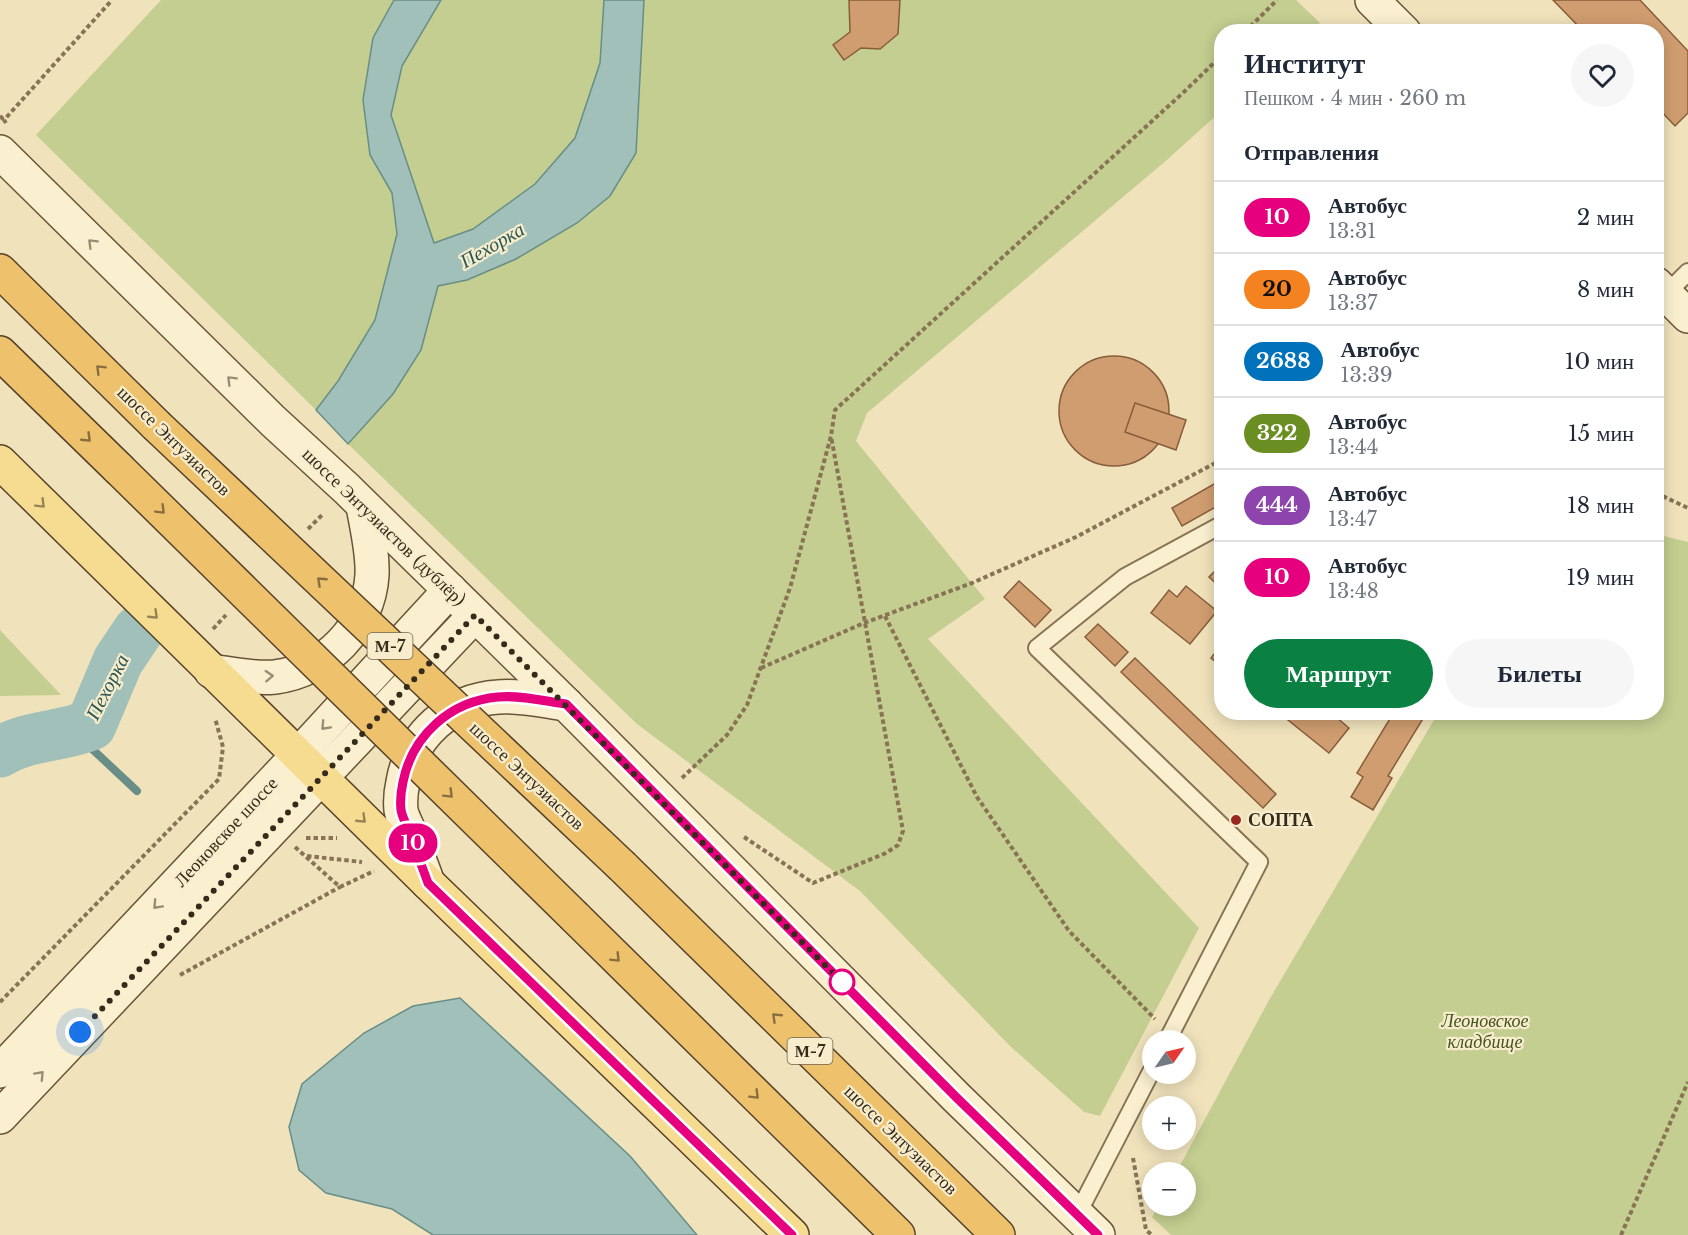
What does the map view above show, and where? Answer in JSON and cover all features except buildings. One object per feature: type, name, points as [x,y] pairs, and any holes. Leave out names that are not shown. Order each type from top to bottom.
[{"type":"highway","name":"шоссе Энтузиастов","points":[[0,271],[156,425],[623,867],[998,1235]]},
{"type":"highway","points":[[0,353],[898,1235]]},
{"type":"main road","points":[[1372,0],[1396,24]]},
{"type":"main road","name":"шоссе Энтузиастов (дублёр)","points":[[6,134],[273,421],[566,704],[956,1097],[1088,1225]]},
{"type":"main road","points":[[0,462],[320,778],[792,1235]]},
{"type":"main road","points":[[211,670],[256,677],[275,677],[311,666],[327,657],[342,644],[363,612],[370,585],[371,556],[363,506]]},
{"type":"main road","name":"Леоновское шоссе","points":[[0,1071],[450,590]]},
{"type":"main road","name":"Леоновское шоссе","points":[[0,1117],[475,615]]},
{"type":"main road","points":[[428,883],[401,810],[401,791],[405,773],[420,740],[447,714],[480,699],[517,697],[566,704]]},
{"type":"lane","points":[[1173,1030],[1259,862],[1037,648],[1125,578],[1214,529]]},
{"type":"lane","points":[[1088,1225],[1125,1122],[1145,1084]]},
{"type":"path","points":[[6,134],[112,0]]},
{"type":"path","points":[[1253,24],[1277,0]]},
{"type":"path","points":[[682,779],[727,735],[747,705],[790,588],[831,436],[835,410],[1214,63]]},
{"type":"path","points":[[0,116],[6,134]]},
{"type":"path","points":[[813,883],[886,853],[898,845],[903,831],[831,436]]},
{"type":"path","points":[[761,668],[864,623],[972,583],[1076,537],[1214,464]]},
{"type":"path","points":[[1664,498],[1688,508]]},
{"type":"path","points":[[885,616],[977,796],[1069,931],[1162,1030]]},
{"type":"path","points":[[0,1002],[219,779],[223,747],[215,715]]},
{"type":"path","points":[[296,838],[339,838]]},
{"type":"path","points":[[292,844],[340,887]]},
{"type":"path","points":[[305,856],[363,863]]},
{"type":"path","points":[[179,975],[340,887],[377,870]]},
{"type":"path","points":[[1621,1235],[1688,1082]]},
{"type":"path","points":[[1125,1122],[1146,1230],[1152,1235]]},
{"type":"green space","points":[[161,0],[394,0],[373,38],[370,155],[392,193],[397,234],[375,320],[338,381],[316,410],[36,135]]},
{"type":"green space","points":[[441,0],[604,0],[600,63],[575,138],[535,184],[473,229],[434,243],[391,115],[402,66]]},
{"type":"green space","points":[[644,0],[1296,0],[1320,23],[1214,24],[1214,117],[1168,159],[867,413],[856,441],[985,599],[928,639],[1199,928],[1145,1030],[1142,1030],[1142,1036],[1100,1116],[1084,1112],[1010,1046],[860,891],[637,724],[348,444],[393,394],[421,350],[438,286],[467,280],[636,153]]},
{"type":"green space","name":"Леоновское кладбище","points":[[1664,536],[1688,542],[1688,1235],[1171,1235],[1152,1217],[1196,1216],[1196,1162],[1182,1162],[1188,1150],[1196,1150],[1196,1136],[1268,1002],[1434,720],[1664,720]]},
{"type":"green space","points":[[0,630],[61,695],[0,696]]},
{"type":"water","points":[[394,0],[441,0],[402,66],[391,115],[434,243],[473,229],[535,184],[575,138],[600,63],[604,0],[644,0],[636,153],[610,196],[577,223],[516,259],[467,280],[438,286],[421,350],[393,394],[348,444],[316,410],[338,381],[375,320],[397,234],[392,193],[370,155],[363,100],[373,38]]},
{"type":"water","points":[[460,998],[630,1156],[697,1235],[433,1235],[392,1209],[326,1193],[299,1170],[289,1127],[302,1084],[364,1033],[413,1006]]},
{"type":"waterway","name":"Пехорка","points":[[0,752],[21,742],[91,725],[118,661],[138,631]]},
{"type":"waterway","points":[[74,732],[137,791]]},
{"type":"bus line","name":"10","points":[[792,1235],[428,883],[401,810],[401,791],[411,756],[420,740],[447,714],[480,699],[498,697],[517,697],[566,704],[956,1097],[1098,1235]]},
{"type":"place","name":"СОПТА","points":[[1236,820]]},
{"type":"route","points":[[80,1032],[475,615],[566,704],[844,984],[842,982]]}]
